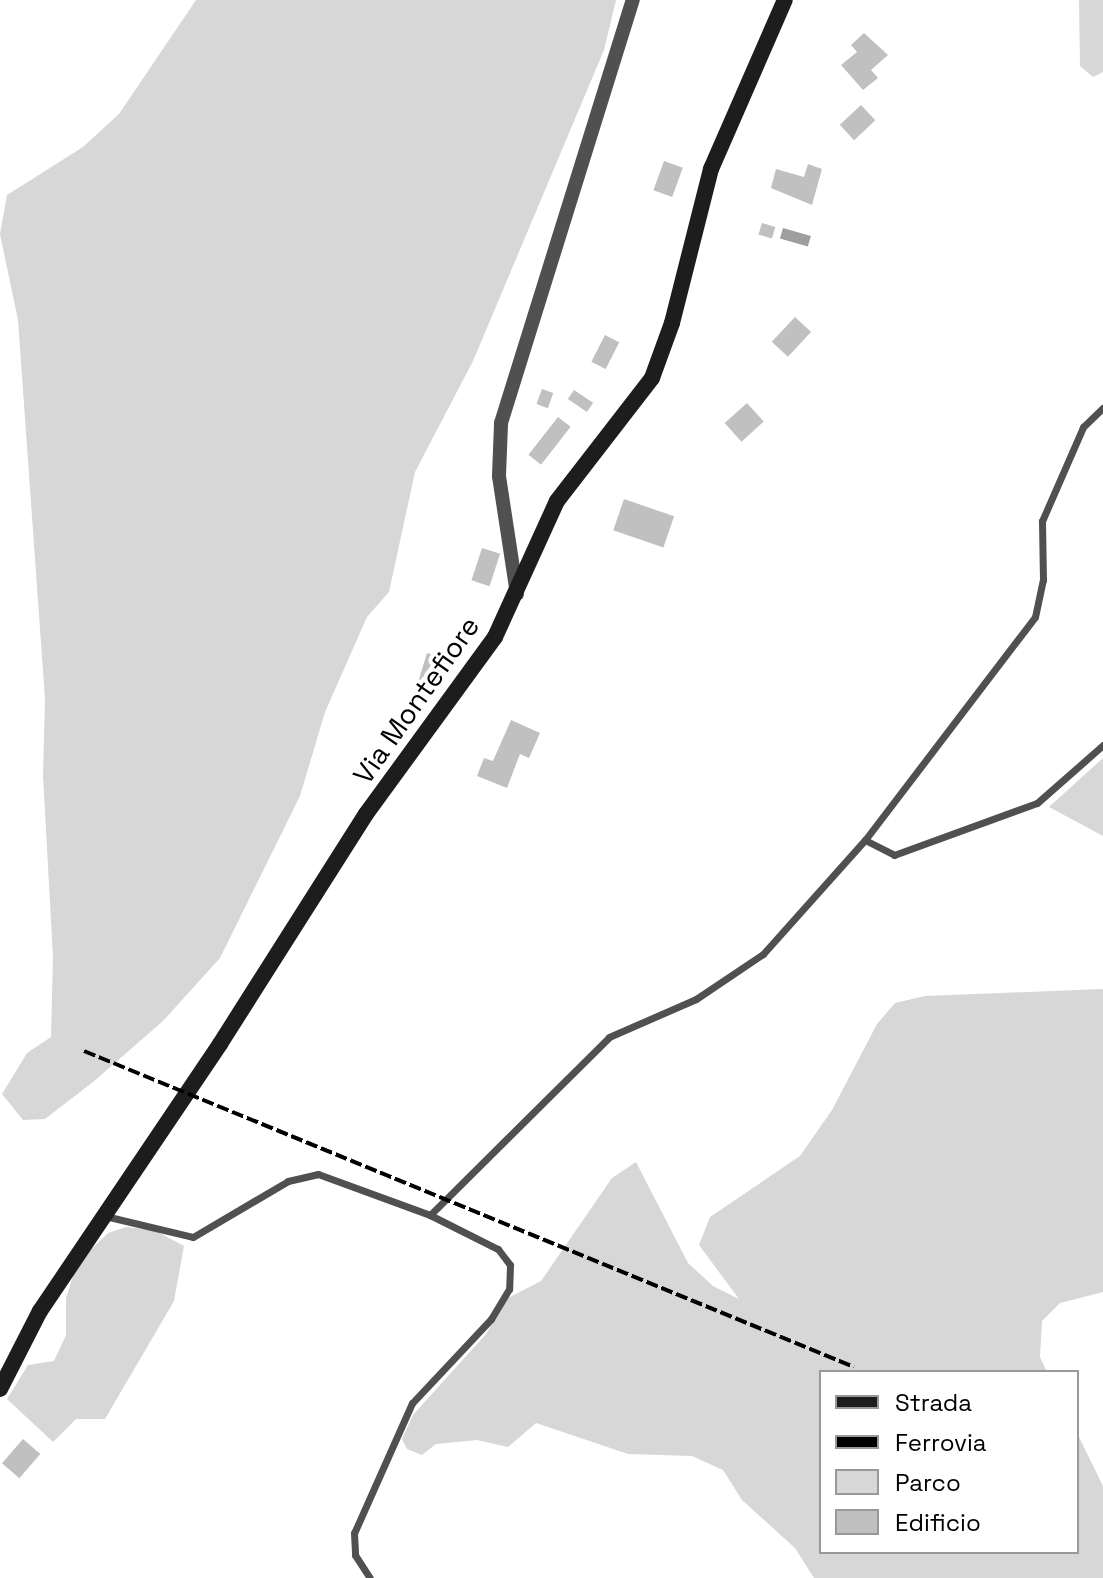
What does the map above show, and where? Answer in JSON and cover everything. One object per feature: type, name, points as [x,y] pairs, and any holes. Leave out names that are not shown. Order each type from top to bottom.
[{"type":"main road","name":"Via Montefiore","points":[[0,1389],[40,1311],[220,1044],[366,814],[483,655],[517,595],[551,511],[655,372],[711,169],[785,0]]},
{"type":"street","points":[[517,595],[499,476],[501,423],[633,0]]},
{"type":"lane","points":[[430,1215],[609,1037],[696,999],[763,954],[865,840],[1035,617],[1043,580],[1042,521],[1083,427],[1103,408]]},
{"type":"lane","points":[[865,840],[894,855],[1037,803],[1103,745]]},
{"type":"lane","points":[[103,1215],[193,1237],[288,1181],[318,1174],[430,1215],[498,1249],[513,1277],[491,1319],[412,1403],[354,1533],[355,1555],[370,1578]]},
{"type":"green space","points":[[196,0],[616,0],[604,50],[473,361],[415,472],[389,592],[367,617],[325,712],[300,796],[220,958],[163,1021],[93,1082],[45,1119],[23,1120],[2,1094],[27,1053],[51,1037],[53,957],[43,776],[45,699],[18,320],[0,234],[7,195],[83,147],[119,114]]},
{"type":"green space","points":[[1079,0],[1103,0],[1103,72],[1093,77],[1080,66]]},
{"type":"green space","points":[[1103,758],[1103,836],[1049,807]]},
{"type":"green space","points":[[1103,989],[1103,1292],[1060,1303],[1042,1321],[1040,1357],[1046,1370],[819,1370],[819,1554],[1079,1554],[1079,1437],[1103,1486],[1103,1578],[814,1578],[795,1548],[742,1500],[723,1470],[692,1456],[628,1454],[536,1423],[508,1447],[477,1440],[436,1444],[422,1455],[407,1449],[402,1439],[413,1415],[486,1334],[508,1298],[541,1281],[612,1178],[636,1162],[688,1263],[713,1286],[739,1299],[699,1245],[710,1217],[800,1156],[832,1110],[877,1024],[895,1003],[925,996]]},
{"type":"green space","points":[[126,1227],[154,1230],[184,1246],[174,1301],[105,1419],[76,1419],[53,1442],[7,1399],[28,1365],[54,1361],[66,1335],[66,1298],[77,1263],[108,1233]]},
{"type":"shaded area","points":[[783,228],[811,236],[808,247],[780,239]]},
{"type":"building","points":[[864,33],[888,55],[871,70],[878,78],[863,90],[841,65],[857,52],[851,45]]},
{"type":"building","points":[[861,105],[875,120],[854,140],[840,125]]},
{"type":"building","points":[[664,161],[683,168],[672,197],[653,190]]},
{"type":"building","points":[[808,164],[822,169],[812,205],[771,188],[776,169],[804,177]]},
{"type":"building","points":[[762,223],[775,227],[772,239],[758,234]]},
{"type":"building","points":[[795,317],[811,332],[788,357],[772,342]]},
{"type":"building","points":[[605,335],[619,342],[606,369],[591,362]]},
{"type":"building","points":[[542,389],[553,393],[548,408],[537,404]]},
{"type":"building","points":[[574,390],[593,403],[587,412],[568,399]]},
{"type":"building","points":[[747,403],[764,422],[741,442],[725,423]]},
{"type":"building","points":[[558,417],[571,427],[541,465],[528,455]]},
{"type":"building","points":[[624,499],[674,516],[663,547],[613,530]]},
{"type":"building","points":[[482,548],[500,554],[490,586],[471,580]]},
{"type":"building","points":[[427,653],[443,658],[430,701],[414,696]]},
{"type":"building","points":[[511,720],[540,733],[529,758],[520,754],[507,788],[477,776],[484,758],[493,761]]},
{"type":"building","points":[[23,1439],[40,1454],[19,1478],[2,1463]]},
{"type":"railway","points":[[84,1051],[854,1367]]}]
